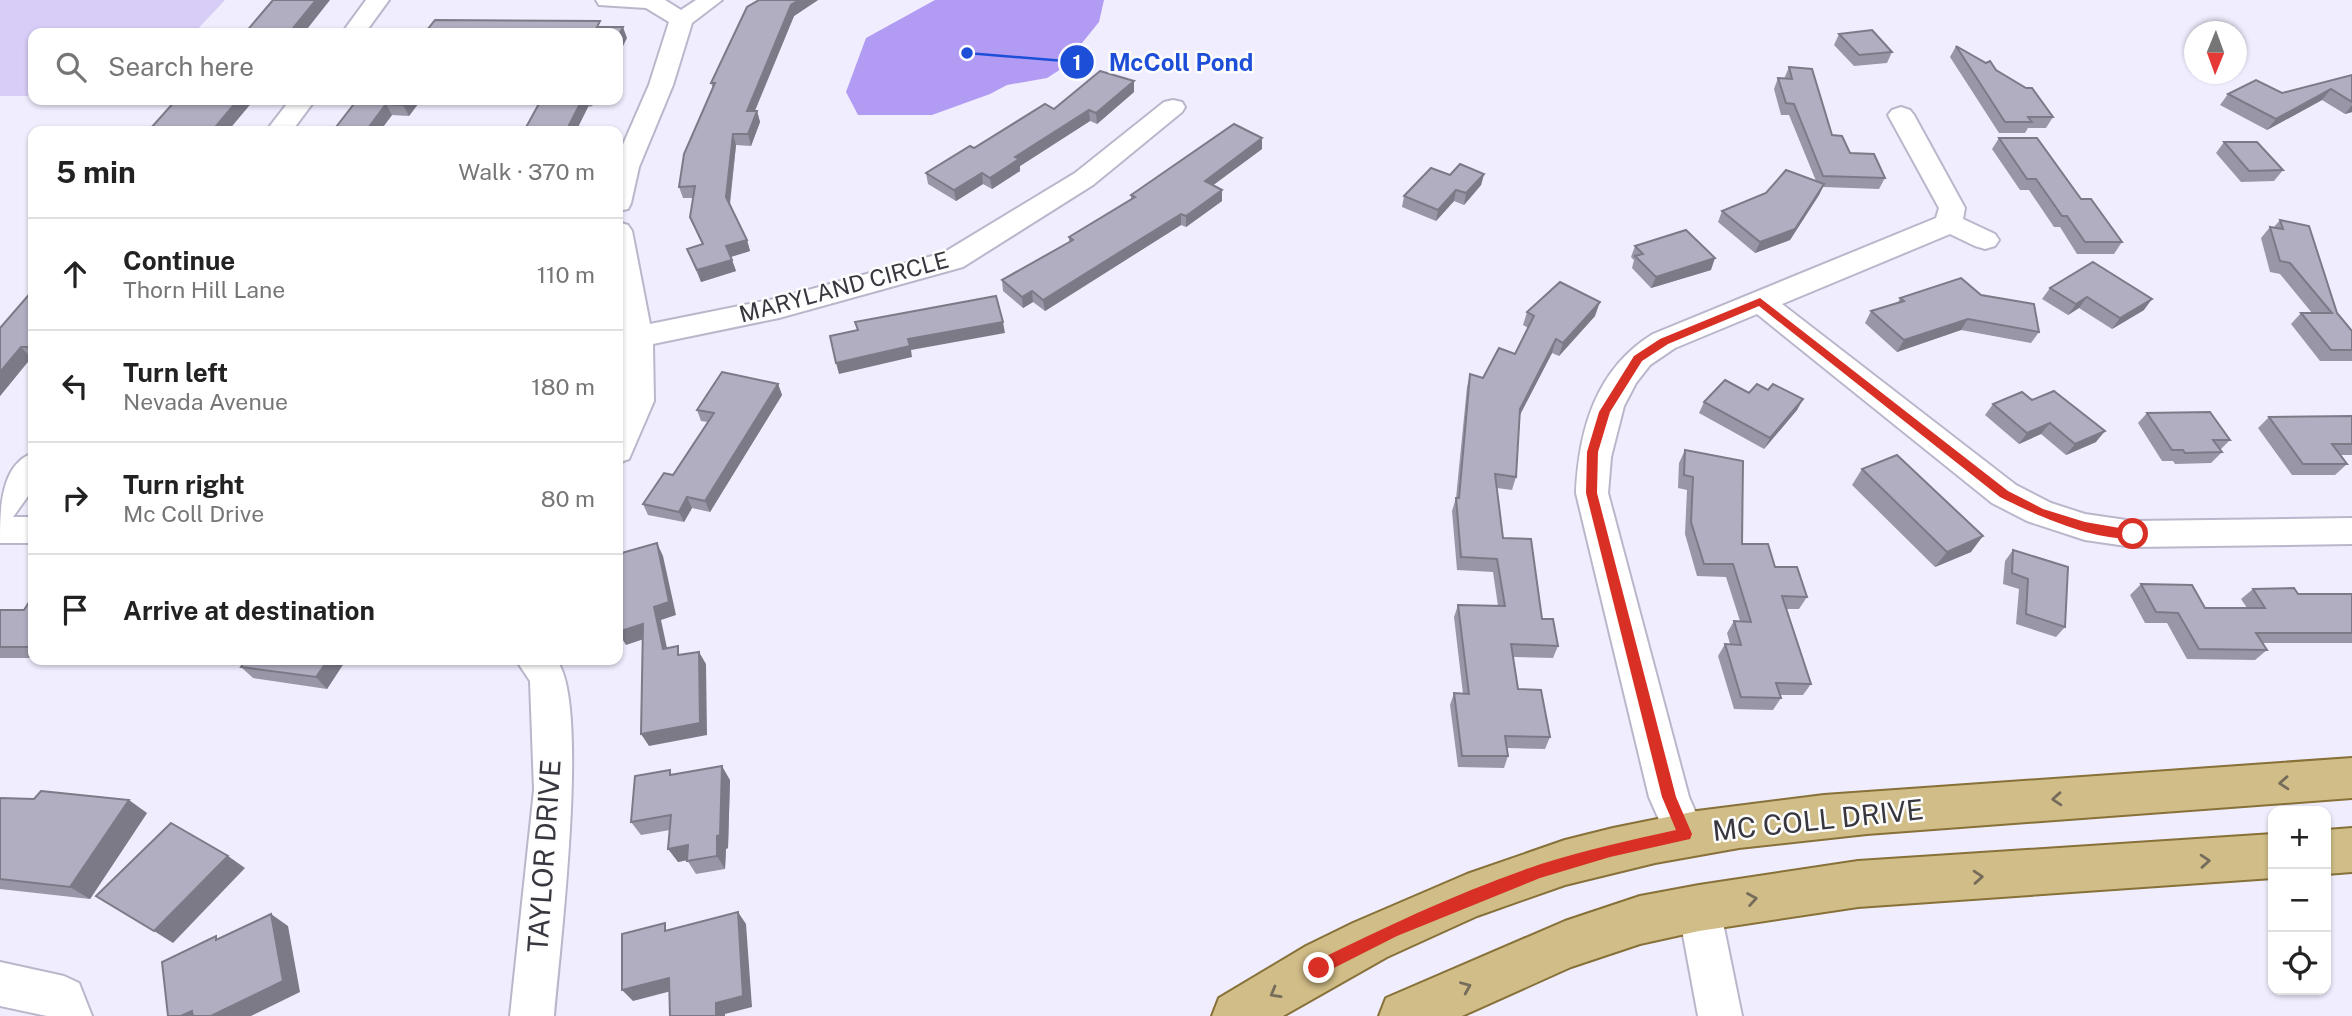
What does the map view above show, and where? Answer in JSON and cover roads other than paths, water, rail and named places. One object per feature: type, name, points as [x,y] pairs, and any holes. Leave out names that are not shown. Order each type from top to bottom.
[{"type":"main road","name":"MC COLL DRIVE","points":[[1237,1016],[1319,968],[1392,931],[1463,900],[1551,868],[1685,834],[1905,810],[2352,778]]},
{"type":"main road","points":[[2331,852],[2352,850]]},
{"type":"main road","points":[[1404,1016],[1565,944],[1640,920],[1699,908],[1858,884],[2268,856]]},
{"type":"street","points":[[357,28],[378,0]]},
{"type":"street","points":[[607,0],[651,1],[681,20]]},
{"type":"street","points":[[623,177],[661,85],[681,20],[710,0]]},
{"type":"street","points":[[283,126],[299,105]]},
{"type":"street","name":"MARYLAND CIRCLE","points":[[638,337],[779,308],[953,260],[1084,179],[1173,107]]},
{"type":"street","points":[[1901,115],[1952,208],[1949,223]]},
{"type":"street","points":[[1949,223],[1985,240]]},
{"type":"street","points":[[1685,834],[1669,797],[1591,493],[1593,452],[1605,412],[1638,359],[1664,341],[1949,223]]},
{"type":"street","points":[[623,258],[638,337],[638,401],[623,438]]},
{"type":"street","points":[[1760,302],[2004,494],[2039,512],[2085,527],[2133,534],[2352,531]]},
{"type":"street","points":[[0,509],[28,472]]},
{"type":"street","points":[[0,530],[28,530]]},
{"type":"street","name":"TAYLOR DRIVE","points":[[532,1016],[554,790],[548,676],[538,665]]},
{"type":"street","points":[[1699,908],[1720,1016]]},
{"type":"street","points":[[0,984],[64,999],[70,1016]]},
{"type":"place","name":"McColl Pond","points":[[967,53]]}]
